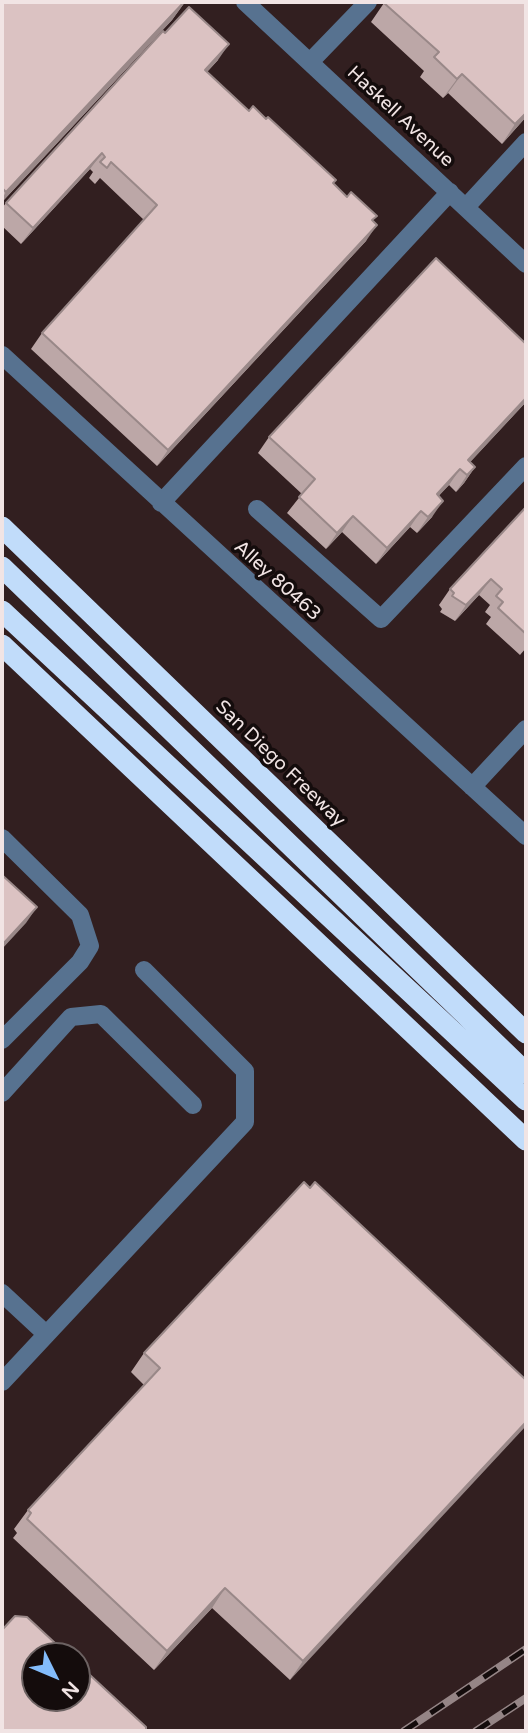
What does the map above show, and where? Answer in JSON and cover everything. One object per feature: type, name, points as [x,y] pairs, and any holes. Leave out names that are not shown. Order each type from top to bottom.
[{"type":"highway","name":"San Diego Freeway","points":[[2,527],[526,1033]]},
{"type":"highway","points":[[2,567],[526,1073]]},
{"type":"highway","points":[[2,611],[526,1100]]},
{"type":"highway","points":[[2,645],[526,1140]]},
{"type":"street","points":[[310,62],[368,2]]},
{"type":"street","name":"Haskell Avenue","points":[[258,6],[310,62],[526,264]]},
{"type":"street","points":[[466,207],[526,142]]},
{"type":"street","points":[[161,503],[450,192]]},
{"type":"street","name":"Alley 80463","points":[[2,355],[472,787],[522,825]]},
{"type":"street","points":[[257,509],[382,619],[526,466]]},
{"type":"street","points":[[472,787],[526,729]]},
{"type":"street","points":[[2,838],[80,915],[90,946],[80,962],[2,1040]]},
{"type":"street","points":[[2,1382],[244,1122],[245,1071],[144,970]]},
{"type":"street","points":[[2,1093],[71,1017],[101,1014],[193,1105]]},
{"type":"street","points":[[2,1293],[46,1334]]},
{"type":"building","points":[[2,2],[184,2],[6,192],[2,188]]},
{"type":"building","points":[[385,2],[526,2],[526,113],[515,124],[462,74],[457,79],[434,57],[439,52]]},
{"type":"building","points":[[189,7],[229,44],[205,70],[249,111],[253,106],[266,119],[268,117],[336,180],[333,183],[347,197],[351,192],[377,216],[372,220],[377,225],[168,450],[42,333],[157,205],[111,162],[107,168],[100,162],[105,157],[102,153],[33,228],[6,203],[163,31],[165,33]]},
{"type":"building","points":[[436,258],[526,344],[526,398],[468,460],[475,467],[467,475],[460,469],[437,494],[443,501],[428,517],[421,511],[387,548],[353,516],[337,533],[299,497],[315,479],[269,437]]},
{"type":"building","points":[[526,507],[526,634],[498,608],[503,602],[496,596],[502,589],[491,579],[466,605],[452,596],[454,593],[450,589]]},
{"type":"building","points":[[2,875],[37,907],[2,945]]},
{"type":"building","points":[[304,1182],[310,1188],[315,1182],[526,1380],[526,1422],[303,1661],[225,1588],[167,1651],[27,1519],[31,1513],[28,1510],[160,1368],[144,1353]]},
{"type":"building","points":[[15,1616],[27,1617],[54,1642],[21,1642],[21,1712],[91,1712],[91,1676],[146,1727],[146,1731],[2,1731],[2,1630]]},
{"type":"railway","points":[[404,1731],[526,1649]]},
{"type":"railway","points":[[476,1731],[526,1698]]}]
